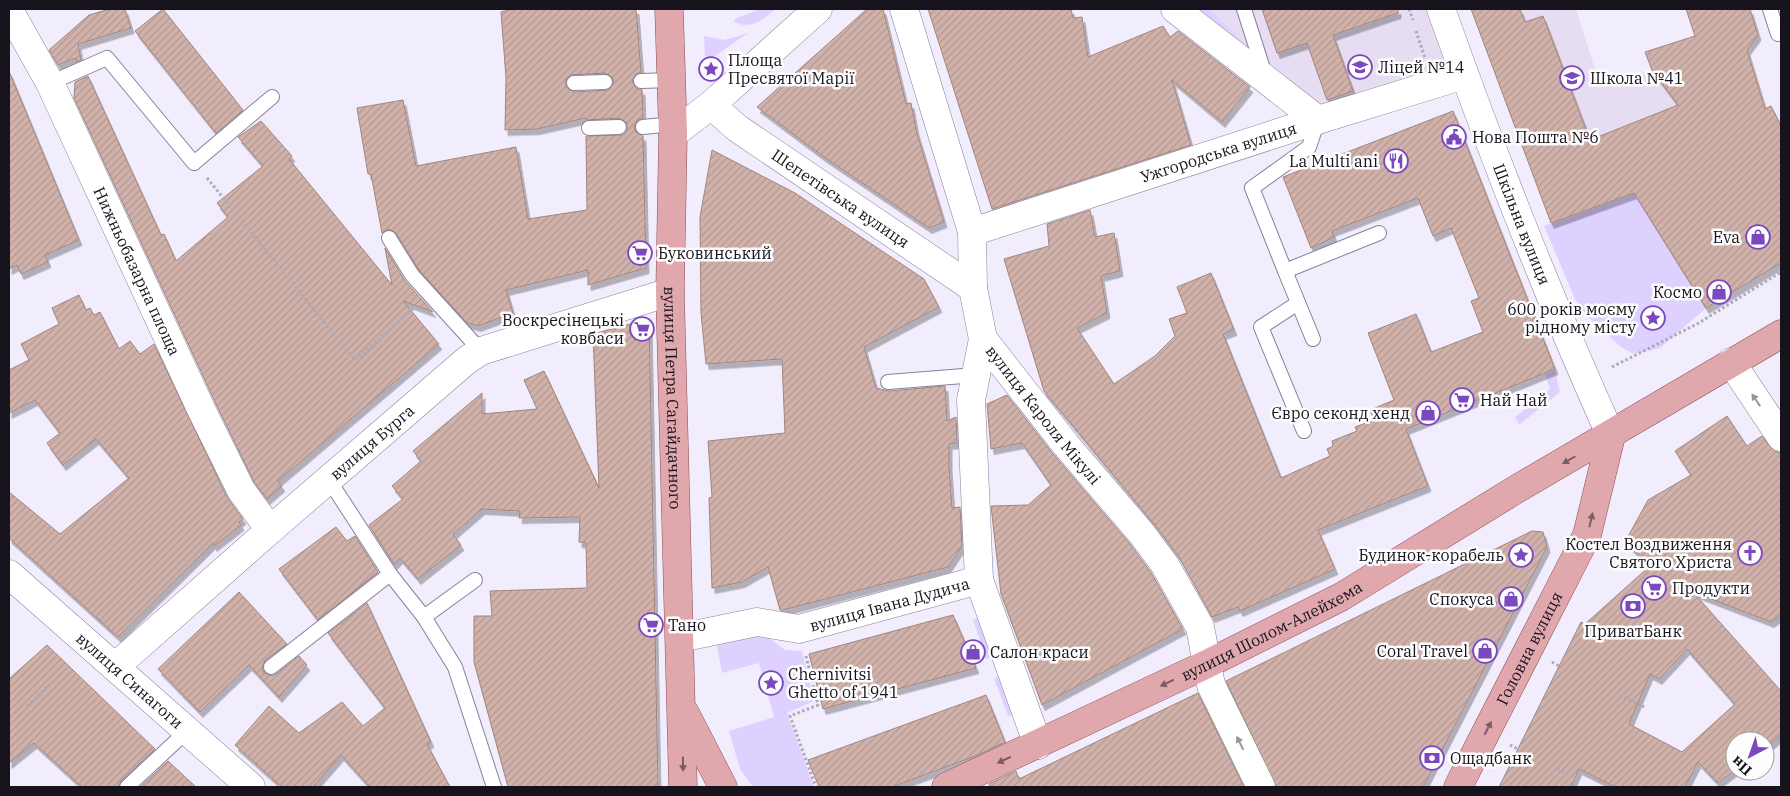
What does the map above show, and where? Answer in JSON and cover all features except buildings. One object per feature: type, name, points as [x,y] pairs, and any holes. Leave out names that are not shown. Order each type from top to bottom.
[{"type":"main road","name":"вулиця Петра Сагайдачного","points":[[669,9],[673,129],[670,292],[683,787]]},
{"type":"main road","points":[[1611,436],[1731,362],[1781,334]]},
{"type":"main road","name":"вулиця Шолом-Алейхема","points":[[962,784],[1341,597],[1515,490],[1611,436]]},
{"type":"main road","name":"Головна вулиця","points":[[1458,787],[1587,535],[1611,436]]},
{"type":"main road","points":[[681,706],[722,787]]},
{"type":"street","points":[[673,129],[711,105],[818,9]]},
{"type":"street","name":"вулиця Кароля Мікулі","points":[[904,9],[972,232],[973,288],[983,339],[1066,445],[1142,534],[1165,565],[1200,627],[1211,685],[1261,787]]},
{"type":"street","points":[[1175,9],[1318,120]]},
{"type":"street","name":"Шкільна вулиця","points":[[1441,9],[1464,75],[1522,226],[1582,372],[1611,436]]},
{"type":"street","name":"Нижньобазарна площа","points":[[9,10],[50,83],[201,409],[242,490],[270,530]]},
{"type":"street","name":"Ужгородська вулиця","points":[[972,232],[1318,120],[1464,75]]},
{"type":"street","name":"Шепетівська вулиця","points":[[711,105],[737,128],[973,288]]},
{"type":"street","name":"вулиця Бурга","points":[[116,666],[467,360],[481,352],[670,292]]},
{"type":"street","name":"вулиця Івана Дудича","points":[[680,638],[757,622],[799,629],[979,580],[970,400],[983,339]]},
{"type":"street","points":[[1731,362],[1781,437]]},
{"type":"street","name":"вулиця Синагоги","points":[[9,574],[116,666],[251,787]]},
{"type":"street","points":[[979,580],[1038,745]]},
{"type":"lane","points":[[1244,9],[1267,80]]},
{"type":"lane","points":[[1770,9],[1778,34]]},
{"type":"lane","points":[[50,83],[107,58],[194,163],[272,97]]},
{"type":"lane","points":[[641,81],[672,80]]},
{"type":"lane","points":[[574,83],[605,82]]},
{"type":"lane","points":[[1313,339],[1252,188],[1308,147],[1318,120]]},
{"type":"lane","points":[[589,128],[619,127]]},
{"type":"lane","points":[[643,127],[673,129]]},
{"type":"lane","points":[[1285,271],[1379,233]]},
{"type":"lane","points":[[389,238],[412,276],[481,352]]},
{"type":"lane","points":[[1298,303],[1261,327],[1304,431]]},
{"type":"lane","points":[[888,382],[976,375]]},
{"type":"lane","points":[[329,480],[390,574],[424,617],[456,668],[494,787]]},
{"type":"lane","points":[[271,667],[390,574]]},
{"type":"lane","points":[[424,617],[475,580]]},
{"type":"lane","points":[[127,787],[187,731]]},
{"type":"lane","points":[[481,787],[488,767]]},
{"type":"path","points":[[194,163],[355,360],[415,308]]},
{"type":"path","points":[[1582,372],[1608,369],[1697,324],[1781,272]]},
{"type":"path","points":[[799,629],[818,705],[790,716],[816,787]]},
{"type":"path","points":[[26,706],[50,684]]},
{"type":"path","points":[[1620,696],[1644,707]]},
{"type":"path","points":[[1510,744],[1518,749]]},
{"type":"path","points":[[1556,769],[1577,779]]},
{"type":"shaded area","points":[[761,9],[775,9],[756,23],[746,25],[734,22],[736,18]]},
{"type":"shaded area","points":[[1191,9],[1210,9],[1245,44],[1243,46]]},
{"type":"shaded area","name":"Ліцей №14","points":[[1210,9],[1439,9],[1463,76],[1315,132],[1258,58]]},
{"type":"shaded area","name":"Школа №41","points":[[1520,9],[1576,9],[1600,85],[1652,70],[1693,124],[1572,147],[1585,126],[1571,88],[1543,16],[1525,22]]},
{"type":"shaded area","points":[[748,33],[712,58],[705,56],[704,36],[725,40]]},
{"type":"shaded area","points":[[1634,193],[1706,308],[1660,348],[1634,354],[1621,347],[1587,316],[1575,299],[1544,226]]},
{"type":"shaded area","points":[[1555,370],[1560,392],[1519,425],[1515,417],[1550,389],[1545,374]]},
{"type":"shaded area","points":[[980,617],[994,656],[986,659],[973,620]]},
{"type":"shaded area","points":[[756,628],[785,650],[802,651],[814,701],[787,713],[814,787],[753,787],[740,769],[729,731],[774,717],[759,663],[722,673],[716,641]]},
{"type":"shaded area","points":[[1001,676],[1015,714],[1008,716],[994,678]]},
{"type":"place","name":"Ліцей №14","points":[[1360,67]]},
{"type":"place","name":"Площа Пресвятої Марії","points":[[711,69]]},
{"type":"place","name":"Школа №41","points":[[1572,78]]},
{"type":"place","name":"Нова Пошта №6","points":[[1454,137]]},
{"type":"place","name":"La Multi ani","points":[[1396,161]]},
{"type":"place","name":"Eva","points":[[1758,237]]},
{"type":"place","name":"Буковинський","points":[[640,253]]},
{"type":"place","name":"Космо","points":[[1719,292]]},
{"type":"place","name":"600 років моєму рідному місту","points":[[1653,318]]},
{"type":"place","name":"Воскресінецькі ковбаси","points":[[642,329]]},
{"type":"place","name":"Най Най","points":[[1462,400]]},
{"type":"place","name":"Євро секонд хенд","points":[[1428,413]]},
{"type":"place","name":"Костел Воздвиження Святого Христа","points":[[1750,553]]},
{"type":"place","name":"Будинок-корабель","points":[[1521,555]]},
{"type":"place","name":"Продукти","points":[[1654,588]]},
{"type":"place","name":"Спокуса","points":[[1511,599]]},
{"type":"place","name":"ПриватБанк","points":[[1633,606]]},
{"type":"place","name":"Тано","points":[[651,625]]},
{"type":"place","name":"Coral Travel","points":[[1485,651]]},
{"type":"place","name":"Салон краси","points":[[973,652]]},
{"type":"place","name":"Chernivitsi Ghetto of 1941","points":[[771,683]]},
{"type":"place","name":"Ощадбанк","points":[[1432,758]]}]
